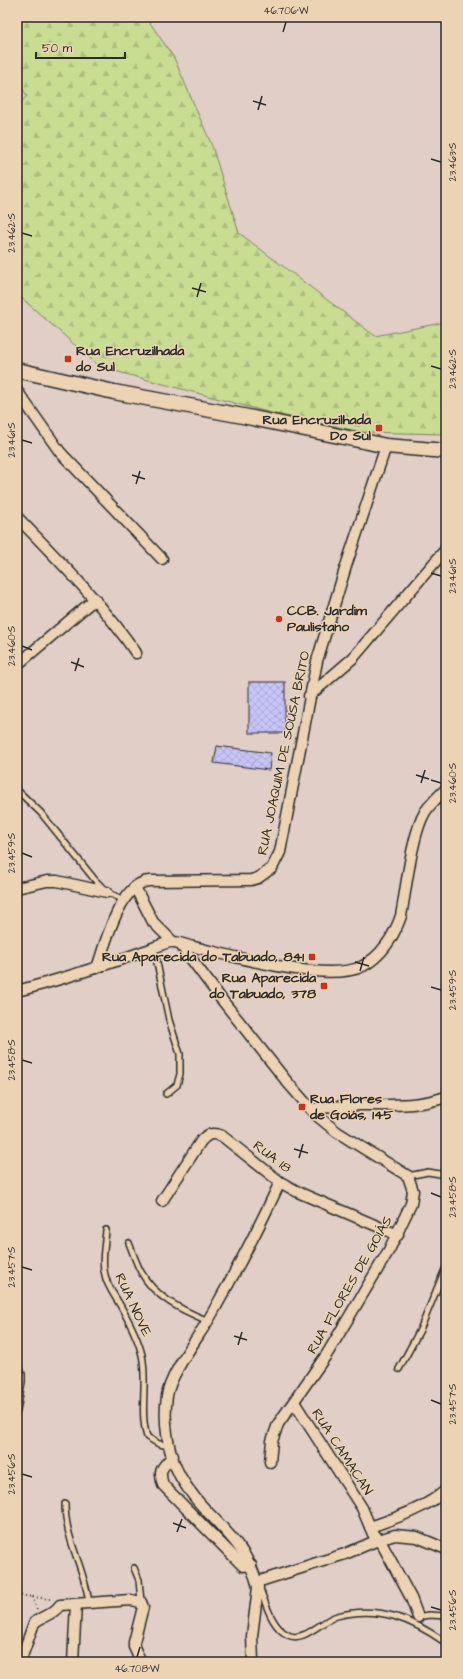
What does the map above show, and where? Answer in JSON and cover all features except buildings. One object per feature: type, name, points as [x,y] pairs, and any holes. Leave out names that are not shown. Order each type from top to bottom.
[{"type":"street","points":[[17,370],[114,392],[243,416],[386,446],[446,451]]},
{"type":"street","points":[[17,391],[60,452],[162,559]]},
{"type":"street","name":"RUA JOAQUIM DE SOUSA BRITO","points":[[135,886],[148,881],[251,880],[258,878],[272,868],[280,852],[317,661],[346,566],[386,446]]},
{"type":"street","points":[[17,518],[95,599],[113,620],[136,653]]},
{"type":"street","points":[[309,696],[353,658],[446,549]]},
{"type":"street","points":[[17,664],[95,599]]},
{"type":"street","points":[[17,991],[97,968],[154,948],[176,943],[306,971],[338,972],[362,967],[380,953],[389,943],[397,927],[401,916],[415,842],[421,821],[425,812],[446,789]]},
{"type":"street","points":[[17,888],[47,881],[57,881],[107,892]]},
{"type":"street","points":[[97,968],[124,900],[135,886],[153,922],[176,943],[310,1108],[333,1129],[364,1150],[408,1176]]},
{"type":"street","points":[[310,1108],[413,1105],[446,1097]]},
{"type":"street","name":"RUA 18","points":[[162,1201],[201,1141],[206,1135],[211,1133],[222,1136],[280,1182],[300,1193],[398,1235]]},
{"type":"street","name":"RUA FLORES DE GOIÁS","points":[[270,1462],[272,1441],[278,1424],[327,1354],[398,1235],[411,1204],[413,1192],[408,1176]]},
{"type":"street","points":[[253,1662],[252,1636],[258,1584],[251,1566],[238,1544],[210,1514],[180,1476],[170,1446],[166,1419],[167,1396],[170,1384],[208,1321],[246,1252],[280,1182]]},
{"type":"street","name":"RUA CAMACAN","points":[[294,1402],[383,1546],[411,1598],[414,1619]]},
{"type":"street","points":[[173,1456],[161,1470],[160,1474],[163,1485],[243,1566],[251,1566]]},
{"type":"street","points":[[368,1522],[397,1518],[440,1496],[446,1490]]},
{"type":"street","points":[[258,1584],[395,1535],[417,1537],[446,1549]]},
{"type":"street","points":[[20,1662],[34,1623],[54,1613],[60,1605],[131,1600],[140,1602],[143,1607],[134,1642],[134,1648],[140,1662]]},
{"type":"street","points":[[73,1662],[76,1604]]},
{"type":"lane","points":[[17,790],[41,813],[84,868],[107,892],[124,900]]},
{"type":"lane","points":[[154,948],[169,1020],[180,1054],[180,1074],[177,1085],[166,1094]]},
{"type":"lane","points":[[408,1176],[428,1172],[446,1174]]},
{"type":"lane","name":"RUA NOVE","points":[[106,1230],[103,1259],[105,1276],[110,1288],[130,1322],[142,1354],[145,1371],[144,1428],[147,1437],[159,1444],[170,1446]]},
{"type":"lane","points":[[129,1243],[141,1272],[157,1293],[176,1306],[208,1321]]},
{"type":"lane","points":[[398,1369],[420,1330],[446,1267]]},
{"type":"lane","points":[[17,1361],[22,1374],[22,1382],[17,1411]]},
{"type":"lane","points":[[66,1504],[66,1521],[83,1575],[89,1603]]},
{"type":"lane","points":[[134,1568],[139,1580],[140,1602]]},
{"type":"lane","points":[[258,1584],[274,1620],[289,1636],[302,1636],[329,1619],[357,1613],[383,1613],[414,1619],[429,1615],[446,1616]]},
{"type":"lane","points":[[414,1619],[446,1643]]},
{"type":"path","points":[[17,1595],[46,1598],[56,1601],[60,1605]]},
{"type":"green space","points":[[17,17],[146,17],[174,58],[212,146],[239,233],[375,336],[446,322],[446,434],[361,432],[275,414],[100,367],[17,294],[17,106],[27,96],[17,79]]},
{"type":"place","name":"Rua Encruzilhada do Sul","points":[[68,359]]},
{"type":"place","name":"Rua Encruzilhada Do Sul","points":[[379,428]]},
{"type":"place","name":"CCB. Jardim Paulistano","points":[[279,619]]},
{"type":"place","name":"Rua Aparecida do Tabuado, 841","points":[[312,957]]},
{"type":"place","name":"Rua Aparecida do Tabuado, 378","points":[[324,986]]},
{"type":"place","name":"Rua Flores de Goiás, 145","points":[[302,1107]]}]
